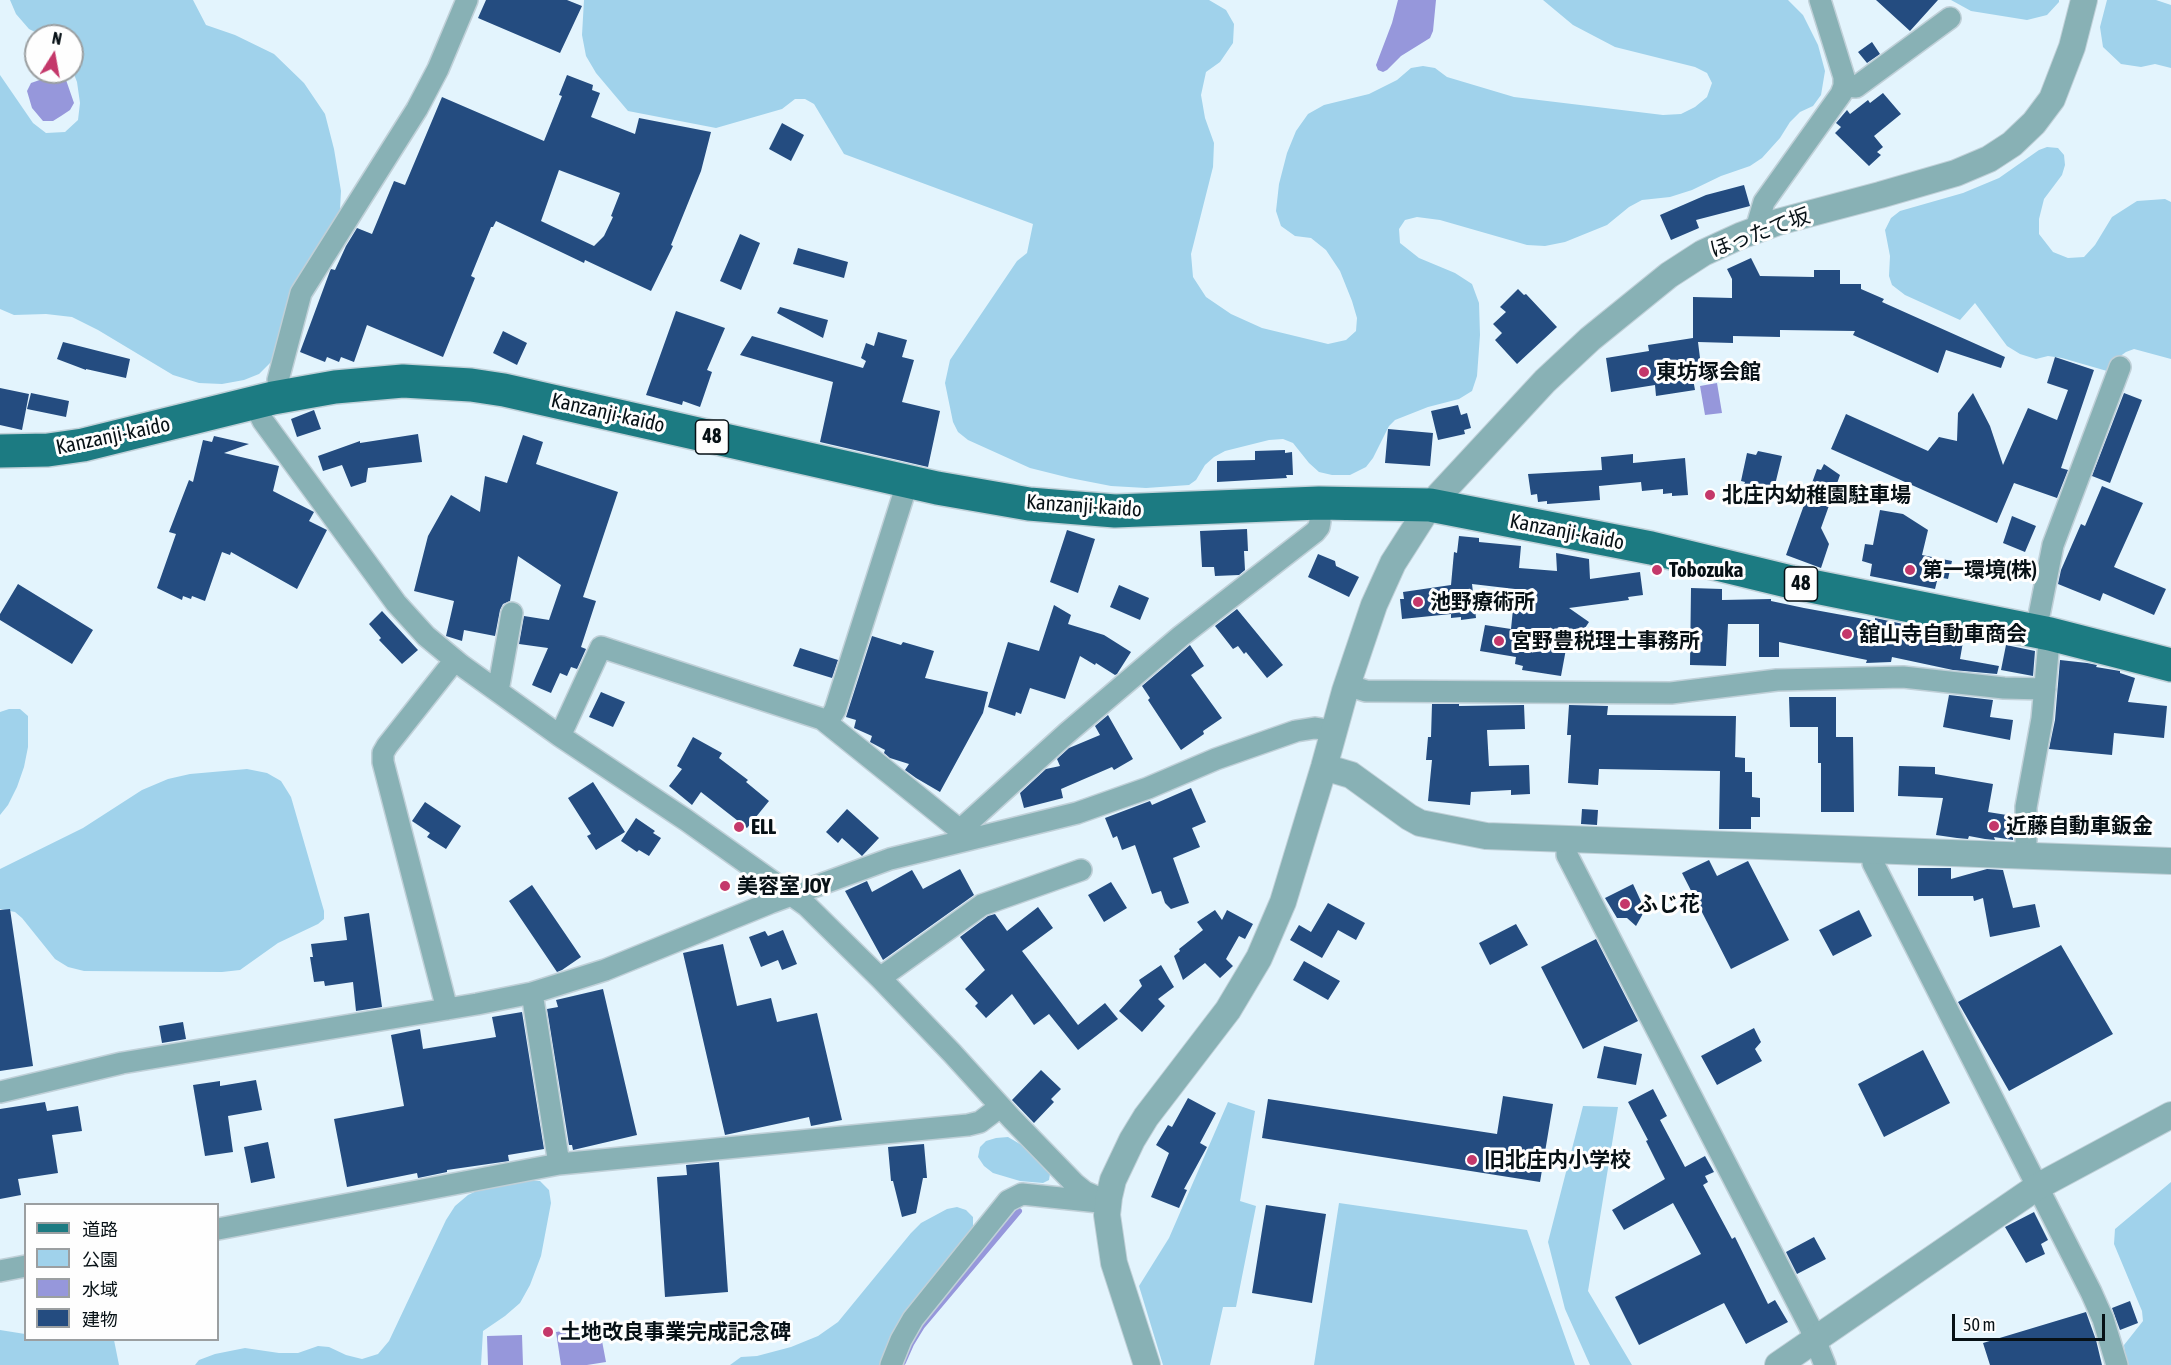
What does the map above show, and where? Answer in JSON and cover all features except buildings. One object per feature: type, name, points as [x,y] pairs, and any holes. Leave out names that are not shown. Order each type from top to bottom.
[{"type":"main road","name":"Kanzanji-kaido","points":[[0,451],[48,450],[83,445],[267,400],[369,383],[414,381],[471,385],[504,390],[908,481],[981,496],[1072,509],[1147,510],[1319,502],[1430,506],[1651,548],[1791,582],[2044,633],[2171,665]]},
{"type":"street","points":[[467,0],[438,69],[417,110],[301,293],[278,380],[267,400],[263,421],[396,603],[426,636],[455,660],[560,736],[822,918],[1075,1184],[1085,1192],[1108,1202]]},
{"type":"street","points":[[1756,230],[1764,202],[1844,86],[1844,77],[1820,0]]},
{"type":"street","name":"ほったて坂","points":[[1147,1365],[1114,1263],[1107,1215],[1113,1180],[1136,1132],[1228,1010],[1259,958],[1283,902],[1347,685],[1383,584],[1392,563],[1430,506],[1545,381],[1598,332],[1669,275],[1703,253],[1778,222],[1956,173],[1989,159],[2012,144],[2034,123],[2052,99],[2072,47],[2084,0]]},
{"type":"street","points":[[1844,86],[1856,87],[1950,18]]},
{"type":"street","points":[[2026,856],[2026,807],[2042,719],[2045,689],[2044,633],[2055,538],[2120,367]]},
{"type":"street","points":[[827,723],[834,710],[908,481]]},
{"type":"street","points":[[966,835],[1067,733],[1181,636],[1315,532],[1320,521],[1319,502]]},
{"type":"street","points":[[498,691],[512,613]]},
{"type":"street","points":[[560,736],[601,647],[822,719],[966,835]]},
{"type":"street","points":[[447,1009],[383,762],[383,753],[455,660]]},
{"type":"street","points":[[1347,685],[1366,691],[1671,693],[1777,680],[1903,677],[2004,688],[2045,689]]},
{"type":"street","points":[[0,1092],[72,1074],[172,1054],[532,993],[605,969],[890,859],[966,835],[1077,813],[1148,788],[1216,759],[1296,732],[1315,728],[1334,731]]},
{"type":"street","points":[[1324,767],[1351,775],[1408,817],[1427,825],[1486,836],[2171,861]]},
{"type":"street","points":[[1567,840],[1567,855],[1816,1340],[1825,1365]]},
{"type":"street","points":[[1873,850],[1873,863],[2103,1319],[2116,1365]]},
{"type":"street","points":[[880,978],[982,905],[1081,870]]},
{"type":"street","points":[[532,993],[559,1164]]},
{"type":"street","points":[[219,1229],[559,1164],[968,1125],[980,1122],[1000,1107]]},
{"type":"street","points":[[1779,1365],[2037,1187],[2171,1115]]},
{"type":"street","points":[[891,1365],[913,1319],[1008,1201],[1015,1196],[1030,1194],[1075,1201],[1108,1202]]},
{"type":"street","points":[[0,1270],[24,1266]]},
{"type":"green space","points":[[10,0],[193,0],[206,25],[235,35],[274,54],[304,83],[325,114],[341,191],[340,210],[272,361],[259,374],[244,380],[222,384],[199,383],[173,375],[72,317],[46,314],[14,315],[0,309],[0,75],[33,123],[46,133],[65,132],[78,120],[80,103],[77,84],[84,84],[84,24],[25,24],[16,14]]},
{"type":"green space","points":[[584,0],[1209,0],[1226,10],[1234,24],[1233,43],[1220,62],[1206,72],[1201,95],[1205,118],[1214,143],[1213,167],[1191,254],[1193,277],[1206,297],[1231,314],[1262,328],[1328,344],[1346,340],[1356,331],[1357,318],[1352,301],[1340,271],[1326,250],[1311,238],[1295,236],[1281,226],[1276,211],[1279,184],[1287,153],[1296,131],[1308,114],[1324,105],[1369,94],[1397,80],[1411,68],[1423,66],[1435,68],[1447,77],[1514,97],[1663,115],[1681,114],[1695,107],[1707,97],[1712,83],[1707,73],[1695,67],[1615,47],[1573,25],[1543,0],[1788,0],[1803,15],[1818,45],[1825,71],[1821,95],[1813,106],[1800,112],[1762,158],[1750,166],[1670,197],[1642,200],[1629,207],[1607,225],[1565,242],[1545,246],[1527,245],[1440,220],[1417,217],[1405,220],[1399,229],[1400,243],[1419,258],[1455,273],[1472,284],[1479,303],[1480,335],[1477,376],[1472,391],[1459,399],[1428,407],[1395,420],[1389,426],[1366,467],[1350,475],[1319,472],[1293,443],[1283,439],[1269,440],[1225,451],[1214,457],[1205,465],[1196,480],[1189,485],[1146,488],[1111,486],[1030,468],[968,440],[958,432],[953,422],[945,383],[950,360],[1017,261],[1027,253],[1033,224],[844,154],[814,104],[805,99],[795,99],[782,109],[716,128],[628,111],[596,73],[586,56],[582,35]]},
{"type":"green space","points":[[1951,0],[2059,0],[2059,2],[2047,15],[2027,20],[1971,11]]},
{"type":"green space","points":[[2107,0],[2156,0],[2171,5],[2171,68],[2155,64],[2141,67],[2121,64],[2103,47],[2100,27]]},
{"type":"green space","points":[[2047,147],[2058,148],[2064,155],[2065,165],[2062,175],[2044,199],[2039,219],[2039,234],[2053,252],[2068,258],[2084,257],[2095,245],[2112,217],[2137,201],[2165,199],[2171,202],[2171,359],[2134,349],[2119,357],[2107,371],[2062,358],[2048,356],[2036,359],[2020,354],[2007,346],[1975,303],[1960,320],[1905,295],[1892,285],[1889,276],[1890,256],[1885,230],[1891,218],[1900,211],[1963,193],[1999,178],[2039,150]]},
{"type":"green space","points":[[20,709],[28,716],[28,747],[17,787],[0,815],[0,712]]},
{"type":"green space","points":[[247,769],[267,773],[281,781],[291,797],[324,911],[324,919],[278,943],[240,970],[222,972],[84,971],[68,967],[55,959],[15,912],[0,909],[0,869],[83,828],[142,790],[168,779],[190,774]]},
{"type":"green space","points":[[1228,1102],[1255,1111],[1240,1201],[1256,1206],[1236,1307],[1223,1307],[1210,1365],[1163,1365],[1139,1286],[1169,1238]]},
{"type":"green space","points":[[1583,1106],[1618,1107],[1588,1291],[1632,1365],[1590,1365],[1565,1309],[1548,1242]]},
{"type":"green space","points":[[1008,1137],[1025,1147],[1046,1168],[1050,1174],[1049,1180],[1043,1183],[1020,1181],[993,1173],[984,1166],[978,1157],[980,1147],[986,1141]]},
{"type":"green space","points":[[526,1180],[540,1181],[549,1190],[551,1203],[541,1256],[520,1303],[483,1331],[481,1365],[195,1365],[199,1360],[215,1354],[245,1348],[298,1353],[318,1346],[329,1347],[362,1359],[378,1354],[389,1341],[446,1220],[455,1206],[468,1195],[485,1187]]},
{"type":"green space","points":[[2171,1182],[2171,1365],[2126,1365],[2124,1345],[2143,1321],[2142,1311],[2114,1244],[2115,1229]]},
{"type":"green space","points":[[1339,1203],[1527,1230],[1575,1365],[1314,1365]]},
{"type":"green space","points":[[957,1207],[966,1210],[973,1217],[973,1228],[904,1313],[879,1365],[730,1365],[741,1357],[757,1356],[791,1347],[818,1336],[838,1322],[921,1223],[947,1209]]},
{"type":"green space","points":[[0,1330],[24,1334],[24,1341],[114,1341],[119,1365],[0,1365]]},
{"type":"water","points":[[1398,0],[1436,0],[1433,31],[1430,38],[1401,56],[1383,72],[1378,70],[1376,65]]},
{"type":"water","points":[[30,84],[67,84],[74,103],[70,110],[53,121],[43,121],[32,108],[27,91]]},
{"type":"water","points":[[1717,383],[1722,413],[1705,415],[1700,386]]},
{"type":"water","points":[[599,1325],[606,1362],[561,1365],[556,1332]]},
{"type":"water","points":[[522,1335],[523,1365],[488,1365],[487,1336]]},
{"type":"waterway","points":[[903,1362],[922,1326],[1019,1211]]},
{"type":"place","name":"東坊塚会館","points":[[1644,372]]},
{"type":"place","name":"北庄内幼稚園駐車場","points":[[1710,495]]},
{"type":"place","name":"Tobozuka","points":[[1657,570]]},
{"type":"place","name":"第一環境(株)","points":[[1910,570]]},
{"type":"place","name":"池野療術所","points":[[1418,602]]},
{"type":"place","name":"舘山寺自動車商会","points":[[1847,634]]},
{"type":"place","name":"宮野豊税理士事務所","points":[[1499,641]]},
{"type":"place","name":"近藤自動車鈑金","points":[[1994,826]]},
{"type":"place","name":"ELL","points":[[739,827]]},
{"type":"place","name":"美容室 JOY","points":[[725,886]]},
{"type":"place","name":"ふじ花","points":[[1625,904]]},
{"type":"place","name":"旧北庄内小学校","points":[[1472,1160]]},
{"type":"place","name":"土地改良事業完成記念碑","points":[[548,1332]]}]
